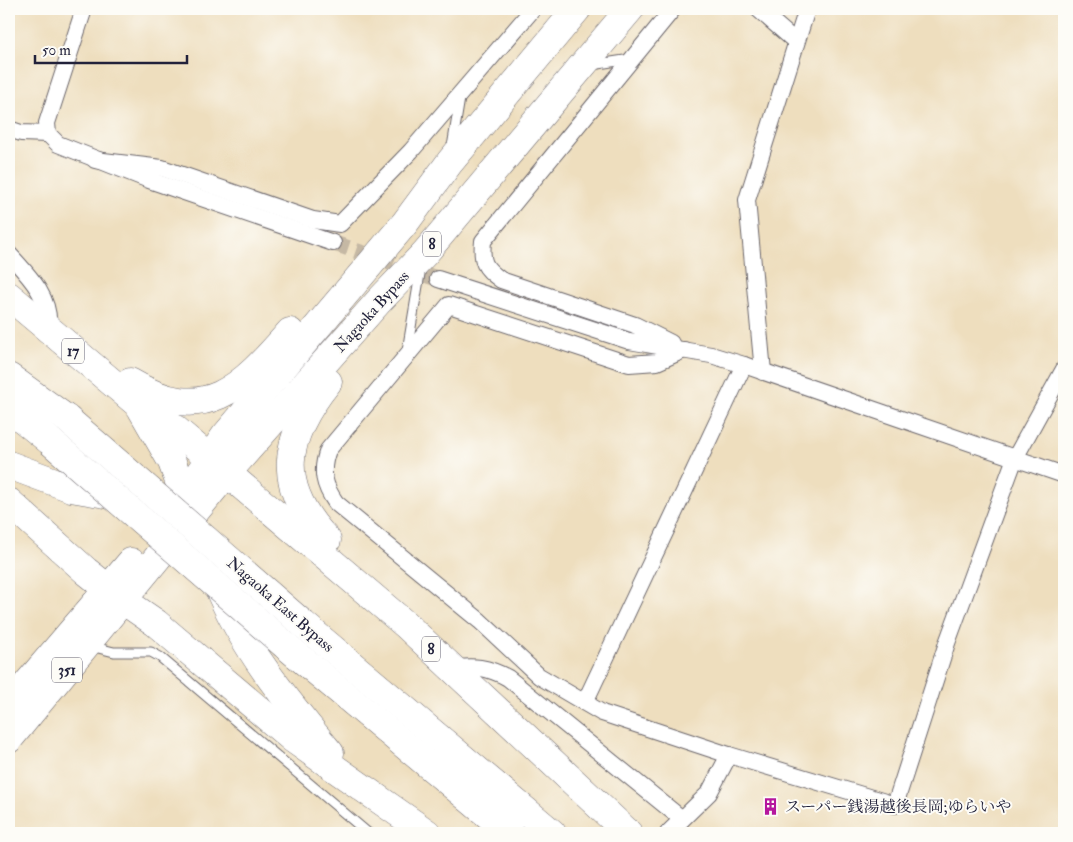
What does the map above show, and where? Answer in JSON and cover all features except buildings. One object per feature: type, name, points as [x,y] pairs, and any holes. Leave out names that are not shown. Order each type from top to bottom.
[{"type":"highway","name":"Nagaoka Bypass","points":[[218,466],[450,162],[577,9]]},
{"type":"highway","name":"Nagaoka Bypass","points":[[218,466],[425,253],[630,9]]},
{"type":"highway","points":[[48,327],[97,362],[139,387],[164,398],[186,402],[204,402],[241,382],[273,351],[316,303],[405,223]]},
{"type":"highway","points":[[406,625],[371,579],[335,549],[310,523],[292,488],[290,470],[293,449],[309,405],[385,311],[425,253]]},
{"type":"highway","name":"17","points":[[9,296],[139,404],[175,429],[218,466]]},
{"type":"highway","name":"Nagaoka East Bypass","points":[[9,377],[191,507],[303,624],[552,833]]},
{"type":"highway","points":[[139,404],[172,462],[191,507],[226,608],[282,695],[352,778]]},
{"type":"highway","name":"Nagaoka East Bypass","points":[[9,408],[50,441],[285,645],[510,833]]},
{"type":"highway","points":[[9,465],[71,488],[137,499],[160,500],[191,507],[262,503]]},
{"type":"highway","name":"8","points":[[116,595],[191,507],[218,466],[406,625],[451,670],[628,833]]},
{"type":"highway","points":[[9,502],[86,571],[156,623],[293,739],[352,778],[427,833]]},
{"type":"highway","points":[[9,698],[28,669],[76,612],[87,591],[86,571]]},
{"type":"highway","name":"351","points":[[9,739],[88,646],[116,595]]},
{"type":"highway","name":"351","points":[[9,705],[116,595]]},
{"type":"street","points":[[84,9],[47,123],[48,134],[58,144],[149,180],[333,243]]},
{"type":"street","points":[[96,160],[162,168],[313,220],[340,224],[411,151],[533,9]]},
{"type":"street","points":[[674,9],[483,241],[482,254],[486,269],[501,280],[634,325],[684,350]]},
{"type":"street","points":[[758,9],[796,42]]},
{"type":"street","points":[[764,372],[747,200],[807,9]]},
{"type":"street","points":[[9,129],[20,133],[48,134]]},
{"type":"street","points":[[9,254],[47,303],[50,314],[48,327]]},
{"type":"street","points":[[438,279],[629,341],[711,355],[744,365],[1064,475]]},
{"type":"street","points":[[684,350],[657,362],[629,364],[449,305],[406,354],[328,450],[324,461],[326,490],[336,503],[480,622],[540,676],[602,713],[729,755],[895,805],[947,643],[1015,458],[1064,369]]},
{"type":"street","points":[[585,702],[744,365]]},
{"type":"street","points":[[451,670],[468,666],[491,669],[508,678],[682,819]]},
{"type":"street","points":[[525,692],[540,676]]},
{"type":"street","points":[[668,833],[709,793],[729,755]]},
{"type":"lane","points":[[582,67],[632,58]]},
{"type":"lane","points":[[450,162],[460,95]]},
{"type":"lane","points":[[406,354],[425,253]]},
{"type":"lane","points":[[88,646],[114,652],[151,652],[160,657],[368,833]]},
{"type":"tunnel","points":[[333,243],[438,279]]},
{"type":"place","name":"スーパー銭湯越後長岡;ゆらいや","points":[[771,806]]}]
